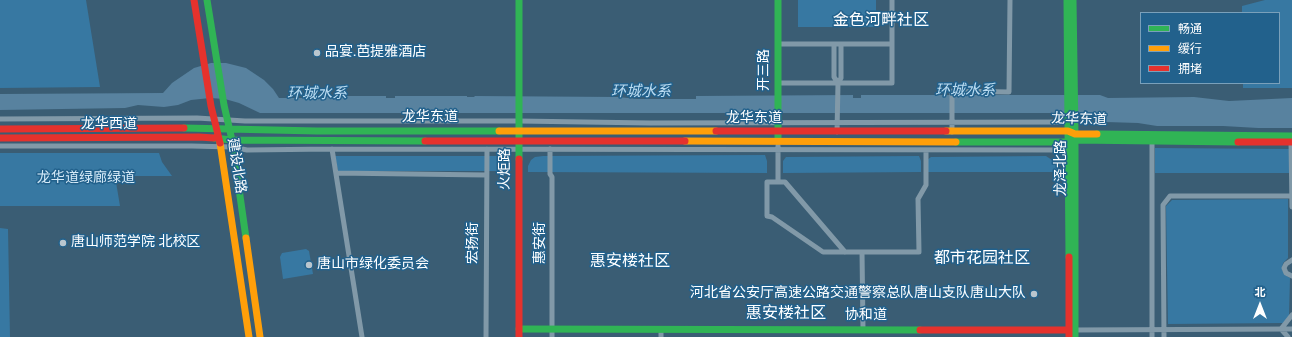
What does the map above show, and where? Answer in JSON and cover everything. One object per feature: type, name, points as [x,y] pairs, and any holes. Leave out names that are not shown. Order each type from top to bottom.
[{"type":"main road","name":"建设北路","points":[[194,0],[211,106],[219,139],[249,337]]},
{"type":"main road","name":"建设北路","points":[[207,0],[224,105],[230,130],[260,337]]},
{"type":"main road","name":"火炬路","points":[[519,0],[519,337]]},
{"type":"main road","name":"开三路","points":[[778,0],[778,141]]},
{"type":"main road","name":"龙泽北路","points":[[1067,0],[1071,92]]},
{"type":"main road","name":"龙泽北路","points":[[1072,333],[1070,117],[1073,0]]},
{"type":"main road","name":"龙华西道","points":[[0,129],[216,129]]},
{"type":"main road","name":"龙华东道","points":[[216,129],[952,132],[1152,141],[1292,140]]},
{"type":"main road","name":"龙华西道","points":[[0,138],[199,137],[219,139]]},
{"type":"main road","name":"龙泽北路","points":[[1071,137],[1068,150],[1072,333]]},
{"type":"main road","name":"龙华东道","points":[[219,139],[232,144],[519,145],[1071,137],[1292,140]]},
{"type":"main road","name":"协和道","points":[[519,329],[863,329],[973,333],[1072,333]]},
{"type":"street","points":[[778,83],[838,86],[892,83],[892,0]]},
{"type":"street","points":[[952,132],[952,91],[1009,92],[1010,0]]},
{"type":"street","points":[[778,44],[891,44]]},
{"type":"street","points":[[834,44],[834,77],[838,86]]},
{"type":"street","points":[[837,132],[838,86],[841,78],[841,44]]},
{"type":"street","points":[[0,119],[197,118],[228,120],[519,118],[650,123],[778,118],[838,122],[1070,117]]},
{"type":"street","points":[[1292,140],[1292,207]]},
{"type":"street","points":[[778,141],[778,182]]},
{"type":"street","points":[[1152,141],[1152,337]]},
{"type":"street","points":[[0,146],[220,147],[232,144],[248,150],[486,149],[519,145],[550,149],[1068,150]]},
{"type":"street","points":[[332,149],[362,337]]},
{"type":"street","name":"宏扬街","points":[[486,149],[486,337]]},
{"type":"street","name":"惠安街","points":[[550,149],[550,174],[552,177],[552,337]]},
{"type":"street","points":[[845,252],[785,182],[767,182],[767,216],[772,217],[823,252],[845,252],[862,252],[919,252],[918,198],[926,185],[926,150]]},
{"type":"street","points":[[336,173],[486,175]]},
{"type":"street","points":[[1164,337],[1163,204],[1170,196],[1292,196]]},
{"type":"street","points":[[862,252],[863,329]]},
{"type":"street","points":[[1292,260],[1286,264],[1284,268],[1286,273],[1292,276]]},
{"type":"street","points":[[1281,328],[1292,315]]},
{"type":"street","points":[[1281,328],[1288,337]]},
{"type":"street","points":[[1072,333],[1164,329],[1292,328]]},
{"type":"street","points":[[661,329],[661,337]]},
{"type":"green space","points":[[0,0],[86,0],[100,87],[0,88]]},
{"type":"green space","points":[[798,0],[876,0],[876,27],[798,27]]},
{"type":"green space","points":[[1265,0],[1292,0],[1292,88],[1243,88],[1243,84],[1280,84],[1280,12],[1242,12],[1242,6]]},
{"type":"green space","points":[[1155,148],[1292,149],[1292,173],[1155,173]]},
{"type":"green space","name":"龙华道绿廊绿道","points":[[0,153],[159,153],[162,162],[172,176],[115,176],[120,206],[0,206]]},
{"type":"green space","points":[[765,155],[767,161],[767,173],[528,172],[528,166],[531,160],[535,157],[543,156]]},
{"type":"green space","points":[[335,156],[500,156],[509,161],[511,171],[338,171]]},
{"type":"green space","points":[[919,156],[921,161],[921,172],[783,173],[783,161],[786,157]]},
{"type":"green space","points":[[1046,156],[1052,160],[1060,172],[926,172],[927,160],[931,157]]},
{"type":"green space","points":[[1288,199],[1288,258],[1283,263],[1282,269],[1284,274],[1290,278],[1289,316],[1283,323],[1168,324],[1166,206],[1172,200]]},
{"type":"green space","points":[[0,228],[8,229],[10,337],[0,337]]},
{"type":"green space","points":[[306,249],[309,251],[313,274],[283,279],[280,257],[282,253]]},
{"type":"shaded area","points":[[211,63],[226,63],[246,68],[264,80],[279,98],[322,98],[329,96],[386,96],[386,98],[395,98],[395,96],[475,96],[696,99],[696,96],[853,95],[853,98],[861,98],[861,95],[1100,95],[1108,98],[1194,97],[1229,101],[1292,98],[1292,128],[1157,126],[1138,123],[1106,122],[1106,113],[260,113],[239,103],[225,99],[210,98],[191,100],[178,105],[164,107],[138,105],[125,108],[0,110],[0,94],[163,93],[172,83],[194,68]]},
{"type":"traffic: fast","points":[[207,0],[224,105],[232,140],[246,238]]},
{"type":"traffic: fast","points":[[519,0],[519,159]]},
{"type":"traffic: fast","points":[[778,0],[778,141]]},
{"type":"traffic: fast","points":[[1067,0],[1069,257]]},
{"type":"traffic: fast","points":[[1073,0],[1075,134],[1075,337]]},
{"type":"traffic: fast","points":[[184,128],[317,131],[499,131]]},
{"type":"traffic: fast","points":[[1097,134],[1292,136]]},
{"type":"traffic: fast","points":[[214,138],[232,140],[425,141]]},
{"type":"traffic: fast","points":[[956,142],[1068,142],[1075,140],[1238,142]]},
{"type":"traffic: fast","points":[[519,329],[920,330]]},
{"type":"traffic: slow","points":[[499,131],[716,131]]},
{"type":"traffic: slow","points":[[946,131],[1068,131],[1075,134],[1097,134]]},
{"type":"traffic: slow","points":[[685,141],[956,142]]},
{"type":"traffic: slow","points":[[220,143],[249,337]]},
{"type":"traffic: slow","points":[[246,238],[260,337]]},
{"type":"traffic: jam","points":[[194,0],[211,106],[220,143]]},
{"type":"traffic: jam","points":[[0,129],[184,128]]},
{"type":"traffic: jam","points":[[716,131],[946,131]]},
{"type":"traffic: jam","points":[[0,138],[214,138]]},
{"type":"traffic: jam","points":[[425,141],[685,141]]},
{"type":"traffic: jam","points":[[1238,142],[1292,142]]},
{"type":"traffic: jam","points":[[519,159],[519,337]]},
{"type":"traffic: jam","points":[[1069,257],[1069,337]]},
{"type":"traffic: jam","points":[[920,330],[1069,330]]},
{"type":"place","name":"品宴.芭提雅酒店","points":[[317,53]]},
{"type":"place","name":"唐山师范学院 北校区","points":[[63,243]]},
{"type":"place","name":"唐山市绿化委员会","points":[[309,265]]},
{"type":"place","name":"河北省公安厅高速公路交通警察总队唐山支队唐山大队","points":[[1034,294]]},
{"type":"district","name":"金色河畔社区","points":[[881,21]]},
{"type":"district","name":"都市花园社区","points":[[982,259]]},
{"type":"district","name":"惠安楼社区","points":[[630,262]]},
{"type":"district","name":"惠安楼社区","points":[[786,314]]},
{"type":"water label","name":"环城水系","points":[[965,91]]},
{"type":"water label","name":"环城水系","points":[[641,92]]},
{"type":"water label","name":"环城水系","points":[[317,94]]}]
